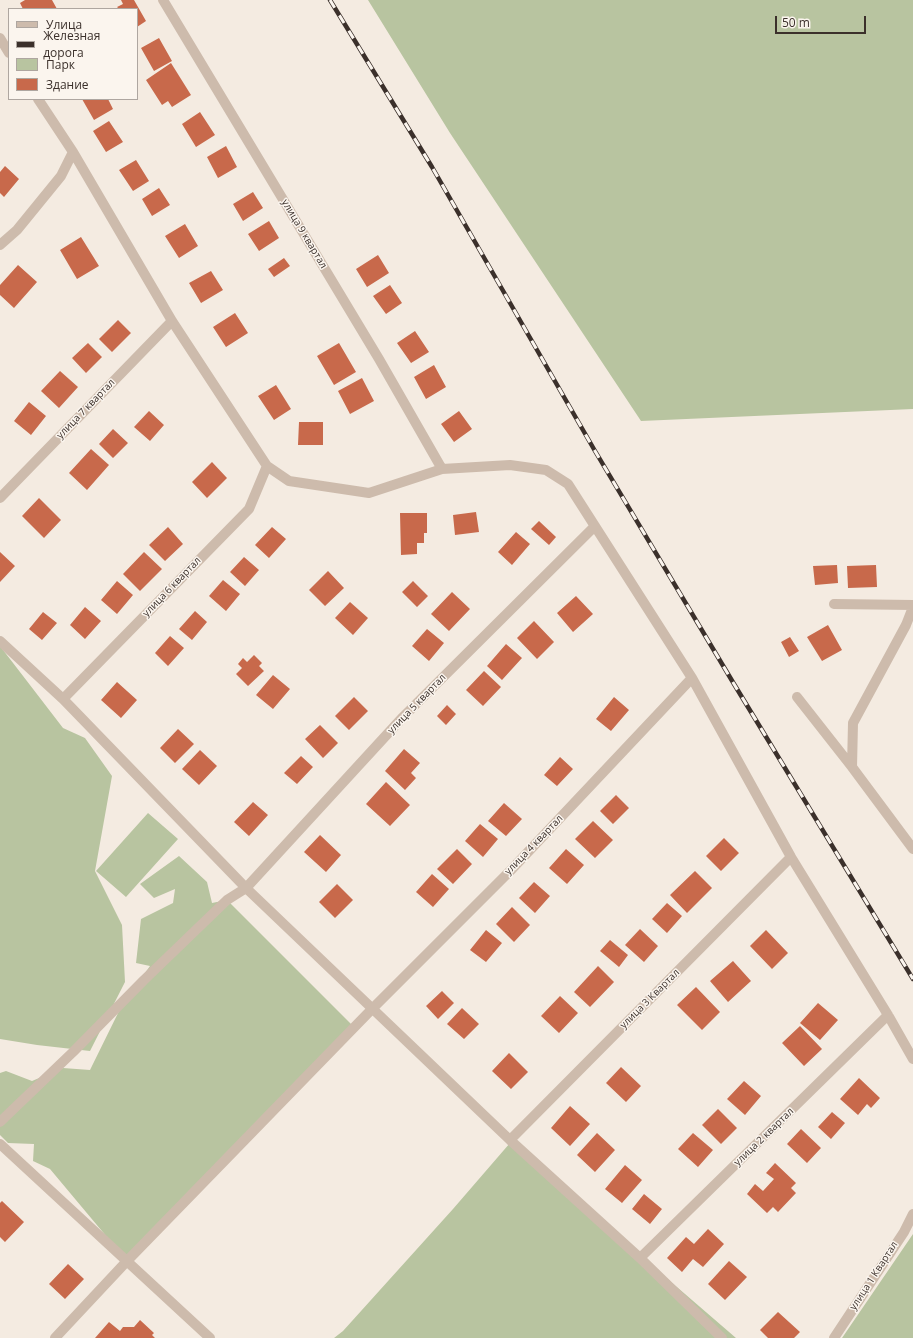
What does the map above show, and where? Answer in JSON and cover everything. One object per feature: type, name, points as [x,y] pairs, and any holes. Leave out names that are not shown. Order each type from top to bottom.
[{"type":"street","name":"улица 9 квартал","points":[[163,0],[375,352],[442,469]]},
{"type":"street","points":[[0,38],[8,51]]},
{"type":"street","points":[[39,100],[73,152],[172,321],[267,466],[289,481],[369,492],[442,469],[510,465],[546,470],[568,484],[692,678],[791,857],[888,1015],[913,1059]]},
{"type":"street","points":[[0,245],[17,230],[61,176],[73,152]]},
{"type":"street","name":"улица 7 квартал","points":[[0,498],[172,321]]},
{"type":"street","name":"улица 6 квартал","points":[[64,699],[248,509],[267,466]]},
{"type":"street","name":"улица 5 квартал","points":[[0,1122],[221,906],[246,888],[403,717],[595,526]]},
{"type":"street","points":[[834,604],[913,606],[906,625],[853,724],[852,767]]},
{"type":"street","points":[[0,641],[64,699],[246,888],[510,1140],[640,1258],[722,1338]]},
{"type":"street","name":"улица 4 квартал","points":[[56,1338],[127,1261],[372,1009],[511,870],[692,678]]},
{"type":"street","points":[[797,697],[852,767],[913,849]]},
{"type":"street","name":"улица 3 Квартал","points":[[510,1140],[791,857]]},
{"type":"street","name":"улица 2 квартал","points":[[640,1258],[888,1015]]},
{"type":"street","points":[[0,1144],[210,1338]]},
{"type":"street","name":"улица 1 Квартал","points":[[834,1338],[904,1232],[913,1214]]},
{"type":"green space","points":[[368,0],[913,0],[913,409],[641,421],[450,133]]},
{"type":"green space","points":[[0,646],[63,728],[85,738],[112,776],[95,871],[122,925],[125,982],[90,1051],[0,1039]]},
{"type":"green space","points":[[148,813],[178,839],[126,897],[96,871]]},
{"type":"green space","points":[[179,856],[207,882],[212,903],[227,900],[354,1027],[127,1261],[50,1169],[33,1161],[34,1144],[8,1143],[0,1135],[0,1073],[6,1071],[32,1081],[63,1068],[90,1070],[121,1007],[150,966],[136,963],[141,919],[173,903],[175,889],[154,898],[140,884]]},
{"type":"green space","points":[[510,1143],[736,1338],[334,1338],[343,1331],[453,1209]]},
{"type":"green space","points":[[913,1234],[913,1338],[842,1338]]},
{"type":"building","points":[[25,0],[52,0],[56,8],[22,8],[20,3]]},
{"type":"building","points":[[121,0],[134,0],[146,21],[138,26],[138,8],[117,7],[123,4]]},
{"type":"building","points":[[159,38],[172,61],[154,71],[141,48]]},
{"type":"building","points":[[171,63],[191,95],[172,107],[168,101],[162,105],[146,80]]},
{"type":"building","points":[[83,100],[108,100],[113,109],[94,120]]},
{"type":"building","points":[[200,112],[215,135],[196,147],[182,124]]},
{"type":"building","points":[[109,121],[123,142],[106,152],[93,131]]},
{"type":"building","points":[[226,146],[237,167],[218,178],[207,157]]},
{"type":"building","points":[[136,160],[149,181],[133,191],[119,170]]},
{"type":"building","points":[[5,166],[19,179],[4,197],[0,193],[0,172]]},
{"type":"building","points":[[159,188],[170,205],[152,216],[142,199]]},
{"type":"building","points":[[253,192],[263,208],[243,221],[233,204]]},
{"type":"building","points":[[269,221],[279,238],[259,251],[248,234]]},
{"type":"building","points":[[185,224],[198,246],[179,258],[165,236]]},
{"type":"building","points":[[81,237],[99,266],[77,279],[60,250]]},
{"type":"building","points":[[378,255],[389,273],[367,287],[356,269]]},
{"type":"building","points":[[284,258],[290,266],[274,277],[268,269]]},
{"type":"building","points":[[18,265],[37,282],[14,308],[0,295],[0,285]]},
{"type":"building","points":[[211,271],[223,290],[201,303],[189,283]]},
{"type":"building","points":[[390,285],[402,303],[386,314],[373,296]]},
{"type":"building","points":[[235,313],[248,333],[226,347],[213,327]]},
{"type":"building","points":[[118,320],[131,333],[112,352],[99,339]]},
{"type":"building","points":[[415,331],[429,352],[411,363],[397,343]]},
{"type":"building","points":[[88,343],[102,357],[86,373],[72,358]]},
{"type":"building","points":[[339,343],[356,372],[334,385],[317,356]]},
{"type":"building","points":[[434,365],[446,387],[426,399],[414,377]]},
{"type":"building","points":[[60,371],[78,387],[59,408],[41,391]]},
{"type":"building","points":[[362,378],[374,401],[350,414],[338,391]]},
{"type":"building","points":[[276,385],[291,409],[274,420],[258,396]]},
{"type":"building","points":[[29,402],[46,416],[31,435],[14,421]]},
{"type":"building","points":[[149,411],[164,425],[150,441],[134,427]]},
{"type":"building","points":[[459,411],[472,429],[454,442],[441,424]]},
{"type":"building","points":[[299,422],[323,422],[323,445],[298,445]]},
{"type":"building","points":[[113,429],[128,443],[113,458],[99,444]]},
{"type":"building","points":[[91,449],[109,465],[87,490],[69,473]]},
{"type":"building","points":[[212,462],[227,478],[207,498],[192,482]]},
{"type":"building","points":[[39,498],[61,520],[44,538],[22,516]]},
{"type":"building","points":[[476,512],[479,532],[455,535],[453,515]]},
{"type":"building","points":[[400,513],[427,513],[427,533],[424,533],[424,543],[417,543],[417,554],[401,555]]},
{"type":"building","points":[[539,521],[556,537],[549,545],[531,529]]},
{"type":"building","points":[[168,527],[183,544],[165,561],[149,545]]},
{"type":"building","points":[[272,527],[286,539],[269,558],[255,545]]},
{"type":"building","points":[[516,532],[530,544],[512,565],[498,552]]},
{"type":"building","points":[[0,552],[15,566],[0,582]]},
{"type":"building","points":[[144,552],[162,569],[140,591],[123,574]]},
{"type":"building","points":[[244,557],[259,570],[245,586],[230,572]]},
{"type":"building","points":[[837,565],[838,583],[815,585],[813,566]]},
{"type":"building","points":[[876,565],[877,587],[848,588],[847,566]]},
{"type":"building","points":[[328,571],[344,588],[325,606],[309,590]]},
{"type":"building","points":[[223,580],[240,594],[226,611],[209,596]]},
{"type":"building","points":[[117,581],[133,595],[117,614],[101,600]]},
{"type":"building","points":[[413,581],[428,596],[417,607],[402,592]]},
{"type":"building","points":[[452,592],[470,609],[449,631],[431,614]]},
{"type":"building","points":[[576,596],[593,614],[573,632],[557,613]]},
{"type":"building","points":[[350,602],[368,618],[353,635],[335,618]]},
{"type":"building","points":[[85,607],[101,621],[85,639],[70,625]]},
{"type":"building","points":[[195,611],[207,622],[192,640],[179,629]]},
{"type":"building","points":[[43,612],[57,623],[42,640],[29,629]]},
{"type":"building","points":[[534,621],[554,642],[537,659],[517,638]]},
{"type":"building","points":[[828,625],[842,650],[822,661],[807,637]]},
{"type":"building","points":[[427,629],[444,643],[429,661],[412,646]]},
{"type":"building","points":[[170,636],[184,648],[168,666],[155,653]]},
{"type":"building","points":[[790,637],[799,651],[789,657],[781,642]]},
{"type":"building","points":[[506,644],[522,658],[502,680],[487,666]]},
{"type":"building","points":[[254,655],[262,663],[259,666],[264,671],[248,686],[236,674],[242,668],[238,664],[243,658],[247,662]]},
{"type":"building","points":[[484,671],[501,687],[483,706],[466,690]]},
{"type":"building","points":[[273,675],[290,689],[273,709],[256,695]]},
{"type":"building","points":[[117,682],[137,700],[121,718],[101,700]]},
{"type":"building","points":[[354,697],[368,711],[349,730],[335,716]]},
{"type":"building","points":[[614,697],[629,710],[611,731],[596,719]]},
{"type":"building","points":[[447,705],[456,714],[446,725],[437,716]]},
{"type":"building","points":[[320,725],[338,743],[323,758],[305,739]]},
{"type":"building","points":[[178,729],[194,744],[175,763],[160,748]]},
{"type":"building","points":[[404,749],[420,763],[411,773],[416,778],[405,790],[385,771]]},
{"type":"building","points":[[200,750],[217,766],[199,785],[182,769]]},
{"type":"building","points":[[301,756],[313,767],[297,784],[284,773]]},
{"type":"building","points":[[560,757],[573,769],[557,786],[544,775]]},
{"type":"building","points":[[386,782],[410,805],[390,826],[366,804]]},
{"type":"building","points":[[616,795],[629,808],[613,824],[600,811]]},
{"type":"building","points":[[253,802],[268,815],[249,836],[234,822]]},
{"type":"building","points":[[504,803],[522,819],[506,836],[488,821]]},
{"type":"building","points":[[593,821],[613,840],[595,858],[575,839]]},
{"type":"building","points":[[480,824],[498,839],[483,857],[465,841]]},
{"type":"building","points":[[320,835],[341,855],[326,872],[304,852]]},
{"type":"building","points":[[724,838],[739,853],[721,871],[706,856]]},
{"type":"building","points":[[457,849],[472,864],[453,884],[437,869]]},
{"type":"building","points":[[566,849],[584,865],[567,884],[549,868]]},
{"type":"building","points":[[695,871],[712,888],[687,913],[670,895]]},
{"type":"building","points":[[432,874],[449,889],[433,907],[416,892]]},
{"type":"building","points":[[534,882],[550,896],[535,913],[519,898]]},
{"type":"building","points":[[337,884],[353,900],[335,918],[319,902]]},
{"type":"building","points":[[667,903],[682,916],[667,933],[652,919]]},
{"type":"building","points":[[512,907],[530,925],[514,942],[496,924]]},
{"type":"building","points":[[640,929],[658,946],[644,962],[625,945]]},
{"type":"building","points":[[486,930],[502,943],[486,962],[470,950]]},
{"type":"building","points":[[766,930],[788,953],[772,969],[750,946]]},
{"type":"building","points":[[610,940],[628,955],[619,967],[600,951]]},
{"type":"building","points":[[733,961],[751,981],[728,1002],[710,981]]},
{"type":"building","points":[[598,966],[614,982],[590,1007],[574,992]]},
{"type":"building","points":[[696,987],[720,1012],[702,1030],[677,1005]]},
{"type":"building","points":[[442,991],[454,1003],[438,1019],[426,1006]]},
{"type":"building","points":[[560,996],[578,1013],[559,1033],[541,1016]]},
{"type":"building","points":[[818,1003],[838,1020],[820,1040],[800,1023]]},
{"type":"building","points":[[462,1008],[479,1024],[464,1039],[447,1024]]},
{"type":"building","points":[[800,1026],[822,1049],[804,1066],[782,1043]]},
{"type":"building","points":[[509,1053],[528,1072],[511,1089],[492,1071]]},
{"type":"building","points":[[621,1067],[641,1086],[626,1102],[606,1083]]},
{"type":"building","points":[[859,1078],[880,1098],[871,1108],[867,1104],[858,1115],[840,1099]]},
{"type":"building","points":[[744,1081],[761,1096],[745,1115],[727,1099]]},
{"type":"building","points":[[570,1106],[590,1124],[570,1146],[551,1128]]},
{"type":"building","points":[[718,1109],[737,1128],[721,1144],[702,1125]]},
{"type":"building","points":[[832,1112],[845,1123],[831,1139],[818,1127]]},
{"type":"building","points":[[801,1129],[821,1148],[807,1163],[787,1144]]},
{"type":"building","points":[[597,1133],[615,1150],[595,1172],[577,1155]]},
{"type":"building","points":[[693,1133],[713,1150],[698,1167],[678,1149]]},
{"type":"building","points":[[775,1163],[796,1183],[791,1188],[796,1193],[778,1212],[773,1207],[767,1213],[747,1194],[755,1184],[763,1191],[774,1179],[766,1173]]},
{"type":"building","points":[[625,1165],[642,1180],[622,1203],[605,1189]]},
{"type":"building","points":[[644,1194],[662,1209],[650,1224],[632,1209]]},
{"type":"building","points":[[2,1201],[24,1222],[5,1242],[0,1237],[0,1203]]},
{"type":"building","points":[[708,1229],[724,1244],[703,1267],[693,1259],[682,1272],[667,1258],[686,1237],[694,1244]]},
{"type":"building","points":[[729,1261],[747,1277],[725,1300],[708,1284]]},
{"type":"building","points":[[68,1264],[84,1279],[65,1299],[49,1284]]},
{"type":"building","points":[[778,1312],[800,1332],[794,1338],[768,1338],[760,1330]]},
{"type":"building","points":[[140,1320],[154,1333],[152,1335],[155,1338],[95,1338],[109,1322],[120,1331],[123,1327],[134,1327]]},
{"type":"railway","points":[[330,0],[432,167],[595,451],[913,979]]}]
